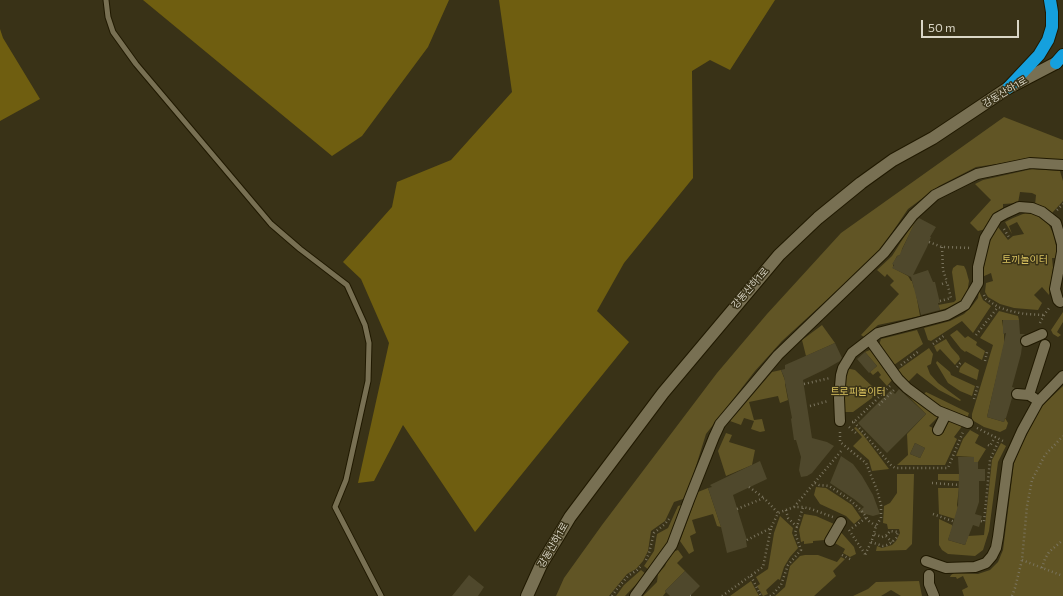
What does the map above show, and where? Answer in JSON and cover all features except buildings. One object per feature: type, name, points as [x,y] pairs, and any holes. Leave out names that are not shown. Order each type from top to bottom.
[{"type":"highway","points":[[1008,88],[1039,56],[1048,40],[1052,27],[1050,0]]},
{"type":"street","name":"강동산하1로","points":[[527,596],[541,565],[570,517],[663,393],[779,255],[818,218],[861,183],[893,160],[932,138],[1008,88],[1060,59]]},
{"type":"street","points":[[635,596],[672,545],[720,424],[778,355],[884,253],[912,215],[935,195],[977,174],[1030,163],[1063,166]]},
{"type":"street","points":[[840,421],[839,398],[841,375],[843,368],[852,353],[878,333],[947,315],[959,310],[965,305],[978,283],[978,267],[985,238],[997,218],[1006,213],[1019,207],[1032,208],[1050,217],[1056,223],[1062,244],[1055,289],[1060,302]]},
{"type":"street","points":[[1026,341],[1042,334]]},
{"type":"street","points":[[870,340],[897,384],[907,388],[938,411],[968,423]]},
{"type":"street","points":[[1029,395],[1045,346]]},
{"type":"street","points":[[926,561],[946,568],[975,567],[982,565],[989,559],[996,548],[1008,462],[1038,402],[1063,376]]},
{"type":"street","points":[[1016,394],[1029,395],[1038,402]]},
{"type":"street","points":[[938,430],[946,414]]},
{"type":"street","points":[[830,541],[841,522]]},
{"type":"street","points":[[929,575],[929,584],[933,596]]},
{"type":"lane","points":[[106,0],[108,17],[113,32],[136,64],[271,224],[346,285],[352,296],[365,325],[370,343],[368,381],[346,480],[335,507],[381,596]]},
{"type":"path","points":[[929,242],[942,247],[983,249]]},
{"type":"path","points":[[940,301],[951,298],[944,270],[942,247]]},
{"type":"path","points":[[942,284],[948,282]]},
{"type":"path","points":[[978,283],[986,299],[998,307],[1025,314],[1044,315]]},
{"type":"path","points":[[1042,334],[1040,324],[1044,315],[1051,306],[1060,302]]},
{"type":"path","points":[[976,335],[998,307]]},
{"type":"path","points":[[933,344],[945,335]]},
{"type":"path","points":[[902,364],[920,351]]},
{"type":"path","points":[[985,361],[988,352]]},
{"type":"path","points":[[957,367],[962,361]]},
{"type":"path","points":[[804,384],[841,375]]},
{"type":"path","points":[[879,405],[897,384]]},
{"type":"path","points":[[854,422],[897,384]]},
{"type":"path","points":[[974,399],[978,385]]},
{"type":"path","points":[[810,406],[839,398]]},
{"type":"path","points":[[865,555],[876,526],[881,518],[882,505],[866,463],[840,442],[840,421],[854,422],[895,468],[948,468],[959,438],[968,423],[1014,448]]},
{"type":"path","points":[[1012,596],[1022,560],[1027,506],[1032,480],[1045,455],[1063,436]]},
{"type":"path","points":[[988,445],[990,446],[995,437]]},
{"type":"path","points":[[981,521],[984,522],[986,475],[990,460],[999,440]]},
{"type":"path","points":[[794,507],[815,484],[842,450]]},
{"type":"path","points":[[932,483],[960,485]]},
{"type":"path","points":[[815,484],[829,486],[849,499],[862,510],[868,522],[876,526]]},
{"type":"path","points":[[749,487],[764,498],[778,513]]},
{"type":"path","points":[[737,509],[764,498]]},
{"type":"path","points":[[722,596],[763,567],[771,528],[778,513],[794,507],[803,507],[795,533],[801,550],[788,565],[781,585],[770,596]]},
{"type":"path","points":[[786,510],[788,518],[797,527]]},
{"type":"path","points":[[933,514],[955,522]]},
{"type":"path","points":[[612,596],[628,576],[645,562],[650,553],[654,533],[665,524],[670,516]]},
{"type":"path","points":[[849,529],[866,518]]},
{"type":"path","points":[[747,540],[771,528]]},
{"type":"path","points":[[871,542],[883,546],[892,542],[896,538],[898,532],[890,531],[886,536],[882,537],[874,534]]},
{"type":"path","points":[[886,536],[892,542]]},
{"type":"path","points":[[1042,568],[1049,552],[1063,540]]},
{"type":"path","points":[[842,555],[852,560]]},
{"type":"path","points":[[1022,560],[1063,576]]},
{"type":"path","points":[[751,576],[761,596]]},
{"type":"green space","points":[[1004,117],[1063,140],[1063,161],[1038,158],[976,167],[939,186],[908,209],[878,253],[782,341],[755,371],[706,434],[686,498],[674,502],[665,521],[651,531],[648,551],[643,561],[636,569],[627,574],[609,596],[556,596],[564,578],[602,525],[717,373],[767,314],[841,233]]},
{"type":"green space","points":[[1032,169],[1060,171],[1063,181],[1063,201],[1052,213],[1044,207],[1035,205],[1036,195],[1032,193],[1020,192],[1018,203],[1003,204],[1001,212],[992,215],[992,222],[986,229],[978,231],[970,223],[991,200],[975,184],[983,180]]},
{"type":"green space","name":"토끼놀이터","points":[[1028,212],[1043,217],[1048,223],[1054,235],[1057,251],[1056,258],[1052,258],[1053,268],[1049,295],[1042,287],[1034,295],[1042,303],[1038,310],[1014,308],[1000,304],[988,297],[985,292],[986,283],[993,281],[991,273],[982,277],[987,250],[992,236],[998,227],[1008,240],[1013,236],[1024,234],[1017,222],[1009,226],[1012,234],[1005,222]]},
{"type":"green space","points":[[918,217],[902,249],[901,255],[897,256],[893,264],[893,268],[908,276],[912,281],[915,288],[920,316],[878,325],[864,337],[861,335],[899,294],[890,285],[894,281],[887,274],[885,277],[877,270],[892,256]]},
{"type":"green space","points":[[957,265],[964,266],[966,270],[969,281],[967,294],[962,301],[952,307],[940,310],[938,305],[954,302],[956,300],[952,272],[953,268]]},
{"type":"green space","points":[[979,291],[983,300],[991,306],[973,333],[962,321],[931,341],[928,340],[924,328],[950,321],[964,314],[978,298]]},
{"type":"green space","points":[[999,311],[1018,316],[1019,320],[1002,320],[1004,345],[987,417],[1004,422],[1005,418],[1008,423],[1006,429],[1000,432],[984,427],[972,420],[972,414],[993,345],[980,338]]},
{"type":"green space","points":[[1063,312],[1063,322],[1057,332],[1061,335],[1058,337],[1053,334],[1051,330]]},
{"type":"green space","points":[[822,325],[835,343],[806,356],[802,340]]},
{"type":"green space","points":[[917,330],[923,344],[894,365],[879,345],[881,339]]},
{"type":"green space","points":[[957,330],[965,338],[968,336],[977,342],[976,345],[985,351],[982,360],[961,349],[950,335]]},
{"type":"green space","points":[[946,339],[959,356],[960,359],[955,365],[940,349],[937,352],[934,346]]},
{"type":"green space","points":[[929,348],[933,354],[931,364],[927,366],[930,374],[938,383],[961,400],[960,401],[939,390],[917,373],[908,382],[898,370]]},
{"type":"green space","points":[[870,350],[892,380],[887,386],[879,377],[881,375],[878,371],[873,375],[870,372],[877,366],[865,352]]},
{"type":"green space","points":[[937,361],[950,372],[951,375],[975,386],[972,396],[960,391],[948,383],[936,363]]},
{"type":"green space","points":[[965,362],[979,370],[977,380],[959,372],[960,368]]},
{"type":"green space","name":"트로피놀이터","points":[[846,368],[855,370],[874,388],[872,398],[853,412],[845,412],[842,407]]},
{"type":"green space","points":[[781,370],[786,383],[788,400],[780,403],[778,396],[749,402],[754,420],[762,419],[765,431],[760,432],[751,429],[754,421],[744,418],[741,425],[730,421],[772,372]]},
{"type":"green space","points":[[1063,386],[1063,596],[964,596],[962,590],[968,587],[963,576],[957,579],[956,577],[950,577],[954,573],[978,574],[990,570],[998,562],[1003,550],[1014,463],[1041,407]]},
{"type":"green space","points":[[926,392],[969,413],[967,419],[945,411],[923,395]]},
{"type":"green space","points":[[906,394],[910,394],[923,406],[939,414],[929,426],[943,433],[950,419],[963,425],[954,437],[957,439],[945,465],[897,465],[908,455],[907,434],[926,414]],"holes":[[[915,443],[925,448],[920,458],[910,454]]]},
{"type":"green space","points":[[856,427],[889,469],[872,471],[869,460],[853,446],[862,437],[854,428]]},
{"type":"green space","points":[[970,430],[979,435],[975,443],[986,449],[978,462],[974,462],[974,457],[956,456],[963,439]]},
{"type":"green space","points":[[726,433],[732,435],[729,442],[755,450],[752,465],[726,476],[718,451]]},
{"type":"green space","points":[[1001,443],[1006,446],[998,462],[989,531],[983,550],[975,556],[948,554],[942,550],[939,545],[939,519],[952,525],[948,540],[965,545],[968,536],[984,535],[992,460]]},
{"type":"green space","points":[[897,474],[914,474],[912,544],[906,550],[876,551],[877,546],[882,548],[892,545],[900,533],[899,529],[888,529],[887,524],[883,523],[884,506],[890,503],[897,493]]},
{"type":"green space","points":[[938,474],[959,474],[959,481],[938,480]]},
{"type":"green space","points":[[816,487],[826,488],[852,505],[861,518],[854,524],[846,516],[820,504],[814,495]]},
{"type":"green space","points":[[708,488],[721,527],[717,526],[713,514],[692,520],[696,533],[690,536],[694,551],[689,554],[680,541],[698,492]]},
{"type":"green space","points":[[938,488],[959,488],[958,508],[955,519],[939,514]]},
{"type":"green space","points":[[685,504],[670,545],[650,571],[644,566],[654,551],[657,534],[668,528],[678,506]]},
{"type":"green space","points":[[804,514],[816,516],[834,524],[825,540],[813,541],[813,543],[804,544],[804,541],[801,542],[799,530]]},
{"type":"green space","points":[[780,516],[793,528],[792,533],[798,548],[784,567],[780,580],[778,579],[766,590],[768,594],[763,596],[757,586],[760,584],[756,577],[768,569],[774,533]]},
{"type":"green space","points":[[839,530],[854,547],[856,554],[850,557],[843,553],[845,549],[833,542]]},
{"type":"green space","points":[[678,550],[683,557],[677,563],[685,571],[665,591],[666,592],[663,596],[643,596],[657,582],[658,574],[665,566],[670,553]]},
{"type":"green space","points":[[818,555],[837,562],[841,557],[845,559],[833,571],[836,576],[814,596],[775,596],[785,587],[790,566],[800,556]]},
{"type":"green space","points":[[641,570],[646,574],[625,596],[616,596],[624,585]]},
{"type":"green space","points":[[751,581],[759,596],[730,596]]},
{"type":"green space","points":[[919,581],[922,596],[901,596],[891,590],[881,596],[853,596],[868,589],[876,582]]},
{"type":"shaded area","points":[[143,0],[449,0],[428,47],[362,136],[332,156]]},
{"type":"shaded area","points":[[499,0],[775,0],[730,70],[710,60],[692,71],[693,178],[624,263],[597,311],[629,342],[475,532],[403,425],[374,481],[358,483],[389,343],[361,279],[343,262],[392,207],[397,182],[451,160],[512,92]]},
{"type":"shaded area","points":[[0,29],[3,38],[40,99],[0,121]]}]
